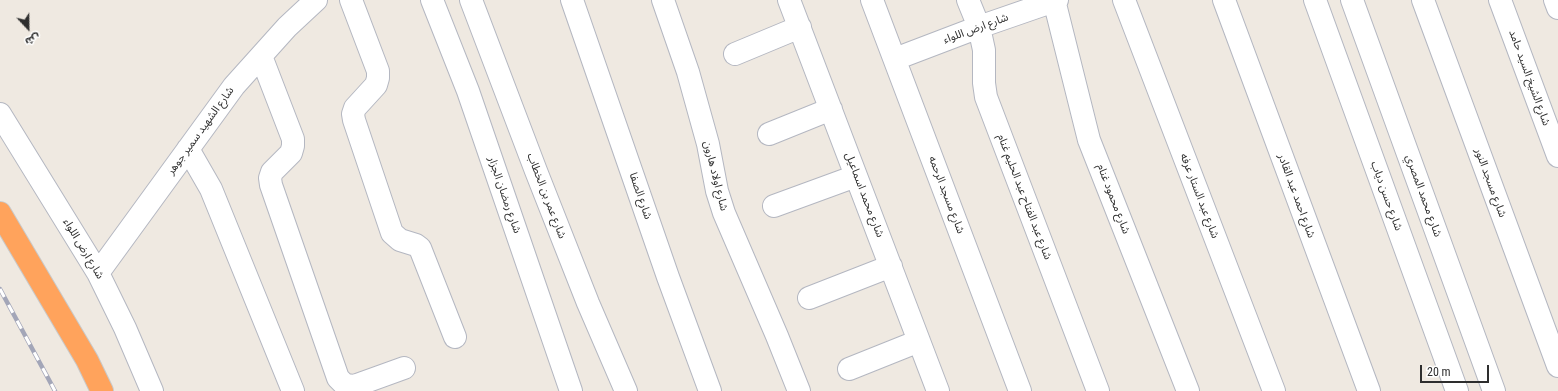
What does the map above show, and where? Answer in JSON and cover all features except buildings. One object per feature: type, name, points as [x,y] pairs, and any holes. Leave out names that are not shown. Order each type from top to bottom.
[{"type":"highway","points":[[0,213],[87,360],[102,391]]},
{"type":"street","name":"شارع الشهيد سمير جوهر","points":[[98,273],[234,86],[287,27],[316,0]]},
{"type":"street","points":[[352,0],[378,71],[376,85],[355,108],[353,114],[354,120],[392,233],[400,240],[416,245],[420,248],[455,337]]},
{"type":"street","name":"شارع رمضان الجزار","points":[[432,0],[468,91],[572,391]]},
{"type":"street","name":"شارع عمر بن الخطاب","points":[[471,0],[585,295],[626,391]]},
{"type":"street","name":"شارع الصفا","points":[[572,0],[668,277],[710,391]]},
{"type":"street","name":"شارع اولاد هارون","points":[[663,0],[688,72],[708,144],[717,191],[724,213],[799,391]]},
{"type":"street","name":"شارع محمد اسماعيل","points":[[789,0],[938,391]]},
{"type":"street","name":"شارع مسجد الرحمه","points":[[872,0],[1020,391]]},
{"type":"street","name":"شارع عبد الفتاح عبد الحليم غنام","points":[[968,0],[979,27],[984,50],[984,83],[986,97],[1098,391]]},
{"type":"street","name":"شارع ارض اللواء","points":[[895,59],[1055,0]]},
{"type":"street","name":"شارع محمود غنام","points":[[1055,0],[1089,140],[1188,391]]},
{"type":"street","name":"شارع عبد الستار عرفه","points":[[1124,0],[1274,391]]},
{"type":"street","name":"شارع احمد عبد القادر","points":[[1224,0],[1369,391]]},
{"type":"street","name":"شارع حسن دياب","points":[[1315,0],[1457,391]]},
{"type":"street","name":"شارع محمد المصري","points":[[1352,0],[1494,391]]},
{"type":"street","name":"شارع مسجد النور","points":[[1423,0],[1558,366]]},
{"type":"street","name":"شارع الشيخ السيد حامد","points":[[1500,0],[1558,156]]},
{"type":"street","points":[[1555,0],[1558,8]]},
{"type":"street","points":[[735,54],[800,27]]},
{"type":"street","points":[[261,56],[293,139],[294,146],[291,153],[272,172],[270,178],[271,185],[338,378],[345,385],[354,386],[404,368]]},
{"type":"street","points":[[769,134],[831,109]]},
{"type":"street","name":"شارع ارض اللواء","points":[[0,114],[98,273],[125,328],[152,391]]},
{"type":"street","points":[[188,149],[211,189],[293,391]]},
{"type":"street","points":[[774,206],[856,176]]},
{"type":"street","points":[[809,298],[891,266]]},
{"type":"street","points":[[849,369],[919,340]]},
{"type":"railway","points":[[0,289],[55,391]]}]
